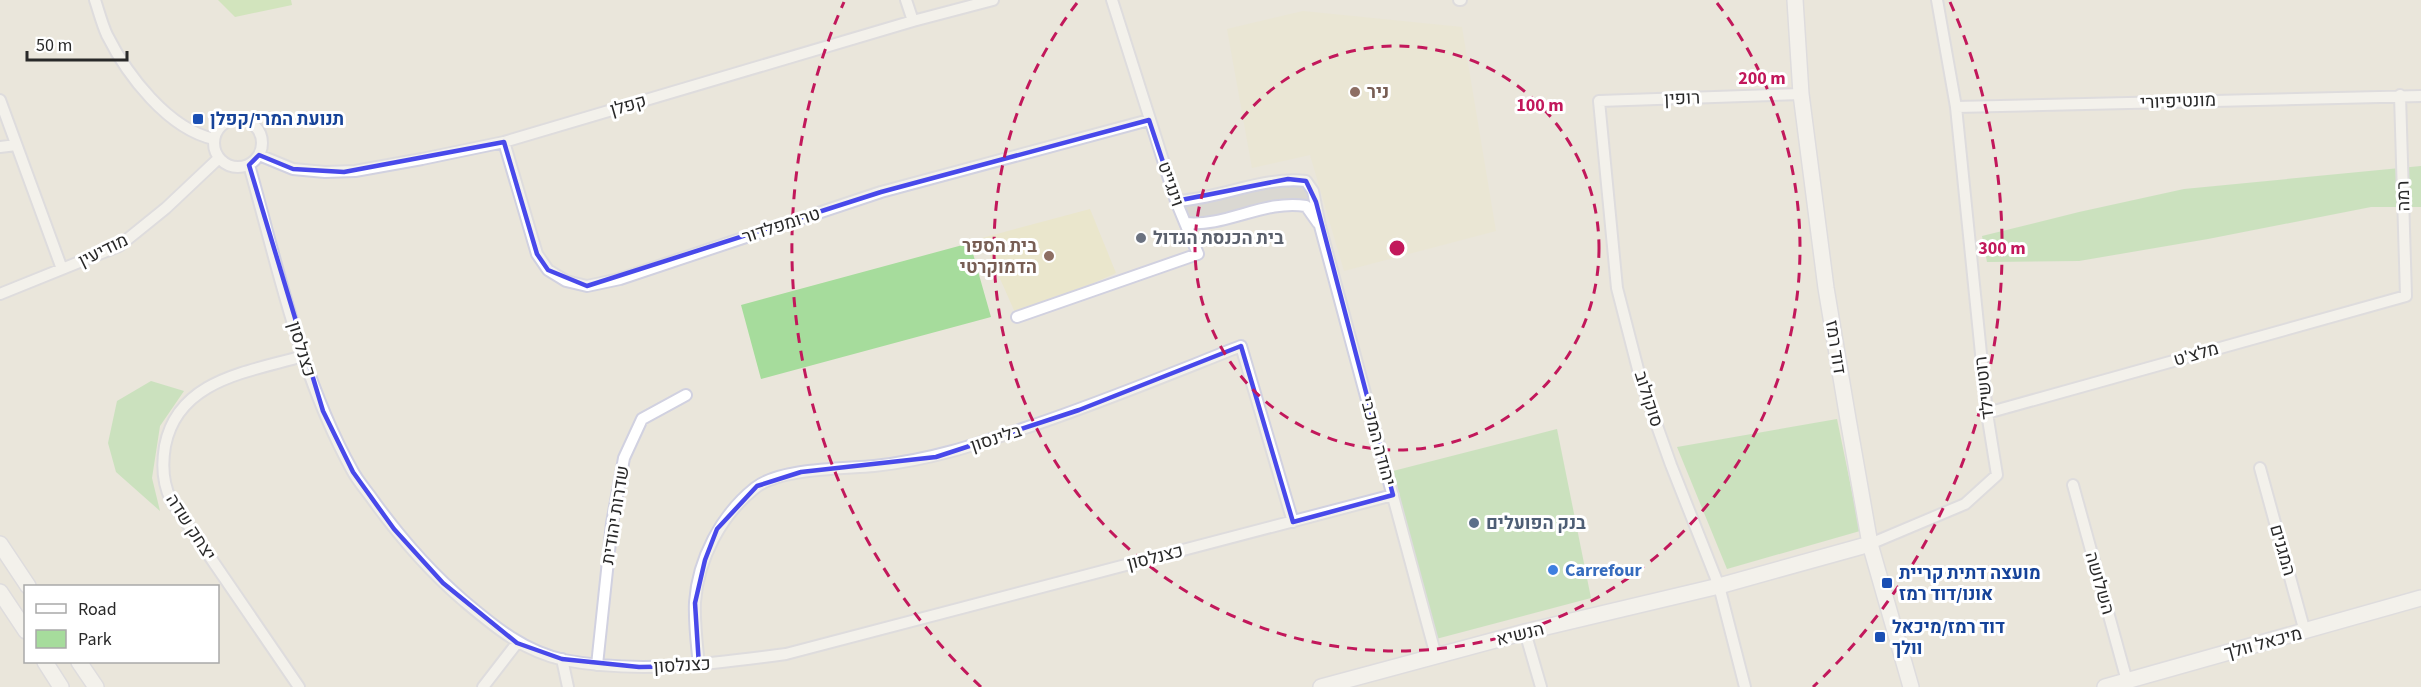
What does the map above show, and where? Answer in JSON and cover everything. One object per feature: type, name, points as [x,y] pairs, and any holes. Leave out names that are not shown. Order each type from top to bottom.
[{"type":"street","points":[[95,0],[107,34],[133,78],[173,119],[198,135],[214,139]]},
{"type":"street","points":[[906,0],[913,21]]},
{"type":"street","name":"קפלן","points":[[259,155],[293,169],[344,172],[504,142],[913,21],[993,0]]},
{"type":"street","name":"וינגייט","points":[[1017,317],[1198,254],[1176,201],[1112,0]]},
{"type":"street","name":"דוד רמז","points":[[1796,0],[1801,94],[1826,288],[1870,544],[1911,687]]},
{"type":"street","name":"רוטשילד","points":[[1719,586],[1870,544],[1965,504],[1997,475],[1987,412],[1956,107],[1937,0]]},
{"type":"street","name":"רופין","points":[[1599,101],[1801,94]]},
{"type":"street","name":"רמה","points":[[2400,95],[2406,296]]},
{"type":"street","name":"מונטיפיורי","points":[[1956,107],[2421,96]]},
{"type":"street","points":[[0,100],[62,269]]},
{"type":"street","name":"סוקולוב","points":[[1599,101],[1617,288],[1641,381],[1671,465],[1719,586],[1745,687]]},
{"type":"street","points":[[235,119],[250,122],[261,137],[259,155],[249,165],[236,168],[219,158],[214,149],[214,139],[221,126],[235,119]]},
{"type":"street","name":"טרומפלדור","points":[[504,142],[537,254],[548,270],[566,281],[587,286],[620,279],[881,192],[1149,120]]},
{"type":"street","points":[[0,147],[16,144]]},
{"type":"street","name":"מודיעין","points":[[0,294],[119,246],[193,184],[219,158]]},
{"type":"street","name":"כצנלסון","points":[[249,165],[303,356],[323,411],[352,472],[394,529],[443,583],[517,643],[562,659],[597,664],[699,666],[786,654],[1393,495]]},
{"type":"street","name":"יהודה המכבי","points":[[1176,201],[1199,200],[1288,179],[1306,181],[1313,191],[1320,226],[1436,656]]},
{"type":"street","name":"יהודה המכבי","points":[[1186,223],[1199,224],[1269,207],[1294,204],[1306,206],[1320,226]]},
{"type":"street","name":"מלצ'ט","points":[[1987,412],[2406,296]]},
{"type":"street","name":"בלינסון","points":[[699,666],[695,603],[705,560],[717,529],[737,504],[757,486],[801,472],[883,465],[936,457],[1079,410],[1241,346],[1293,522]]},
{"type":"street","name":"יצחק שדה","points":[[299,687],[171,500],[167,491],[163,466],[166,443],[174,422],[179,413],[201,390],[226,378],[303,356]]},
{"type":"street","name":"שדרות יהודית","points":[[597,664],[612,523],[624,458],[642,419],[686,394]]},
{"type":"street","name":"המגנים","points":[[2260,468],[2305,632]]},
{"type":"street","name":"השלושה","points":[[2073,485],[2127,681]]},
{"type":"street","points":[[0,544],[27,585]]},
{"type":"street","name":"הנשיא","points":[[1329,686],[1525,633],[1719,586]]},
{"type":"street","points":[[0,592],[24,629]]},
{"type":"street","name":"מיכאל וולך","points":[[2105,687],[2421,598]]},
{"type":"street","points":[[1525,633],[1541,687]]},
{"type":"street","points":[[483,687],[517,643]]},
{"type":"street","points":[[562,659],[568,687]]},
{"type":"street","points":[[46,663],[62,687]]},
{"type":"street","points":[[80,663],[96,687]]},
{"type":"highlighted area","points":[[1149,120],[1176,201],[1288,179],[1306,181],[1316,202],[1393,495],[1293,522],[1241,346],[1079,410],[936,457],[801,472],[757,486],[717,529],[705,560],[695,603],[699,666],[639,667],[562,659],[517,643],[443,583],[394,529],[353,472],[323,411],[249,165],[259,155],[293,169],[344,172],[504,142],[537,254],[548,270],[587,286],[881,192]]},
{"type":"shaded area","name":"ניר","points":[[1303,11],[1462,27],[1496,231],[1344,271],[1310,155],[1252,168],[1227,29]]},
{"type":"shaded area","points":[[1306,181],[1316,202],[1186,223],[1176,201]]},
{"type":"shaded area","name":"בית הספר הדמוקרטי","points":[[1090,209],[1116,273],[1017,317],[982,238]]},
{"type":"green space","points":[[218,0],[291,0],[292,5],[235,17]]},
{"type":"green space","points":[[2421,166],[2421,207],[2371,207],[2208,239],[2079,261],[1987,262],[1982,236],[2184,189]]},
{"type":"green space","points":[[970,243],[991,317],[761,379],[741,305]]},
{"type":"green space","points":[[151,381],[184,391],[160,426],[152,478],[160,511],[116,472],[108,443],[117,401]]},
{"type":"green space","points":[[1837,419],[1860,531],[1727,569],[1677,447]]},
{"type":"green space","points":[[1557,429],[1591,598],[1436,639],[1393,471]]},
{"type":"place","name":"ניר","points":[[1355,92]]},
{"type":"place","name":"תנועת המרי/קפלן","points":[[198,119]]},
{"type":"place","name":"בית הכנסת הגדול","points":[[1141,238]]},
{"type":"place","name":"בית הספר הדמוקרטי","points":[[1049,256]]},
{"type":"place","name":"בנק הפועלים","points":[[1474,523]]},
{"type":"place","name":"Carrefour","points":[[1553,570]]},
{"type":"place","name":"מועצה דתית קריית אונו/דוד רמז","points":[[1887,583]]},
{"type":"place","name":"דוד רמז/מיכאל וולך","points":[[1880,637]]}]
